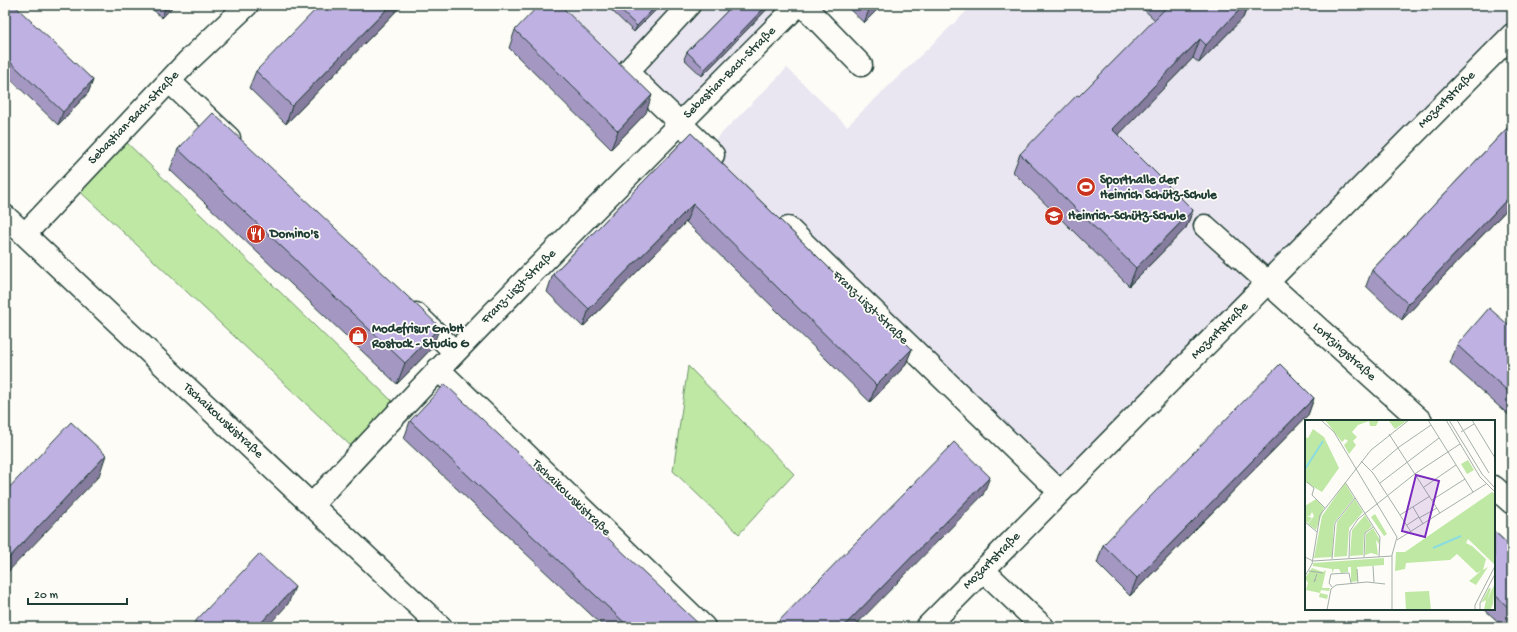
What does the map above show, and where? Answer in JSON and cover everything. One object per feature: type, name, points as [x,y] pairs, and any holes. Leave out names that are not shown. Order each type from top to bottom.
[{"type":"street","name":"Sebastian-Bach-Straße","points":[[24,234],[169,81],[247,5]]},
{"type":"street","points":[[689,5],[621,66],[728,171]]},
{"type":"street","name":"Sebastian-Bach-Straße","points":[[680,124],[798,5]]},
{"type":"street","points":[[804,5],[861,65]]},
{"type":"street","name":"Mozartstraße","points":[[927,627],[1512,35]]},
{"type":"street","points":[[169,81],[244,152]]},
{"type":"street","name":"Franz-Liszt-Straße","points":[[312,506],[368,443],[455,352],[680,124]]},
{"type":"street","name":"Franz-Liszt-Straße","points":[[774,214],[1060,492]]},
{"type":"street","name":"Tschaikowskistraße","points":[[5,216],[441,627]]},
{"type":"street","name":"Lortzingstraße","points":[[1205,226],[1420,420]]},
{"type":"street","points":[[404,303],[455,352]]},
{"type":"street","name":"Tschaikowskistraße","points":[[438,370],[704,627]]},
{"type":"street","points":[[1495,488],[1512,503]]},
{"type":"street","points":[[983,570],[1043,627]]},
{"type":"shaded area","points":[[559,5],[798,5],[680,124]]},
{"type":"shaded area","name":"Heinrich-Schütz-Schule","points":[[973,5],[1506,5],[1512,10],[1512,35],[1060,492],[706,149],[787,68],[847,126]]},
{"type":"green space","points":[[119,135],[393,402],[352,447],[72,184]]},
{"type":"green space","points":[[688,366],[794,474],[739,534],[673,471]]},
{"type":"building","points":[[5,5],[14,5],[93,80],[63,112],[5,57]]},
{"type":"building","points":[[320,5],[391,5],[292,106],[256,71]]},
{"type":"building","points":[[539,5],[560,5],[652,95],[618,131],[515,30]]},
{"type":"building","points":[[615,5],[657,5],[637,26]]},
{"type":"building","points":[[733,5],[767,5],[705,69],[687,52]]},
{"type":"building","points":[[864,5],[874,5],[869,10]]},
{"type":"building","points":[[1165,5],[1244,5],[1206,45],[1200,39],[1112,129],[1193,210],[1136,268],[1020,154],[1077,95],[1079,96],[1167,7]]},
{"type":"building","points":[[213,113],[440,327],[405,363],[178,149]]},
{"type":"building","points":[[1512,123],[1512,194],[1408,304],[1372,270]]},
{"type":"building","points":[[691,133],[912,349],[876,385],[693,204],[589,309],[553,274]]},
{"type":"building","points":[[1489,308],[1512,328],[1512,395],[1457,345]]},
{"type":"building","points":[[1280,364],[1314,398],[1137,578],[1103,545]]},
{"type":"building","points":[[445,384],[702,627],[627,627],[628,626],[410,421]]},
{"type":"building","points":[[71,422],[106,455],[5,562],[5,492]]},
{"type":"building","points":[[954,442],[990,477],[843,627],[773,627]]},
{"type":"building","points":[[1495,532],[1512,548],[1512,611],[1495,595]]},
{"type":"building","points":[[259,554],[295,587],[257,627],[190,627]]},
{"type":"building","points":[[1228,621],[1234,627],[1223,627]]},
{"type":"place","name":"Sporthalle der Heinrich Schütz-Schule","points":[[1086,187]]},
{"type":"place","name":"Heinrich-Schütz-Schule","points":[[1054,216]]},
{"type":"place","name":"Domino's","points":[[256,234]]},
{"type":"place","name":"Modefrisur GmbH Rostock - Studio G","points":[[358,336]]}]
